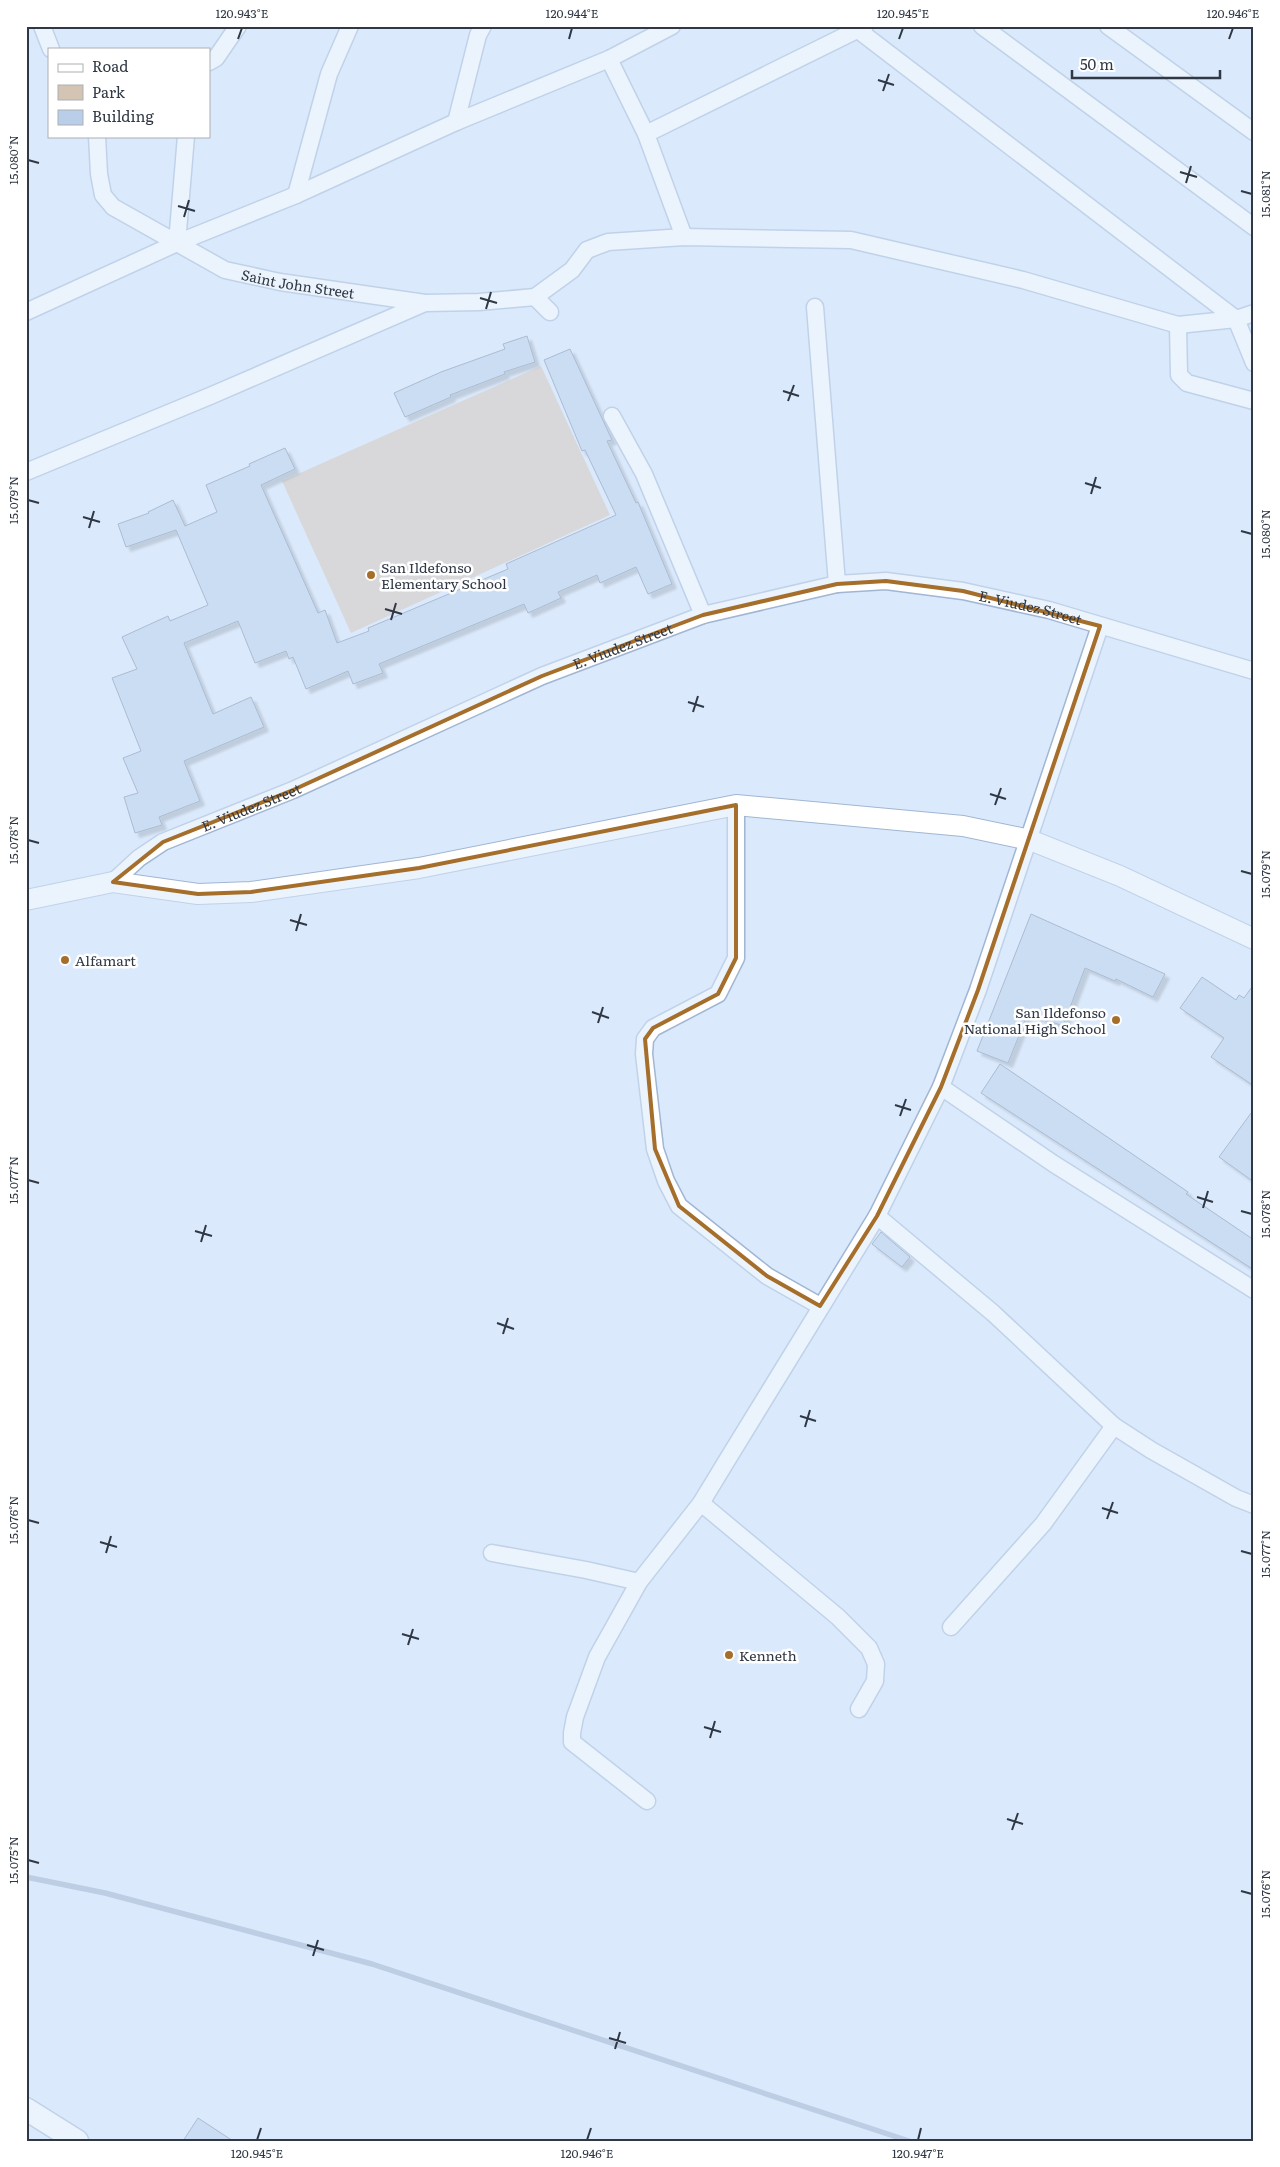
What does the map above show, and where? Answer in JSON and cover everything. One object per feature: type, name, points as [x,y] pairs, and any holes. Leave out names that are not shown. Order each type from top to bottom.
[{"type":"main road","points":[[26,2109],[77,2141]]},
{"type":"street","points":[[42,26],[51,48]]},
{"type":"street","points":[[210,61],[216,58],[238,26]]},
{"type":"street","points":[[296,194],[329,74],[350,26]]},
{"type":"street","points":[[456,122],[478,35],[483,26]]},
{"type":"street","points":[[26,312],[177,243],[296,194],[456,122],[609,59],[672,26]]},
{"type":"street","points":[[982,26],[1254,227]]},
{"type":"street","points":[[1108,26],[1254,132]]},
{"type":"street","points":[[646,134],[862,28],[1236,319],[1254,363]]},
{"type":"street","points":[[609,59],[646,134],[684,237]]},
{"type":"street","name":"Saint John Street","points":[[97,138],[98,174],[103,195],[113,207],[225,270],[280,282],[426,303]]},
{"type":"street","points":[[177,243],[186,138]]},
{"type":"street","points":[[26,472],[201,400],[426,303],[480,302],[535,297],[572,270],[587,250],[608,242],[684,237],[851,240],[1023,280],[1178,325],[1236,319],[1254,313]]},
{"type":"street","points":[[535,297],[550,312]]},
{"type":"street","points":[[815,306],[837,584]]},
{"type":"street","points":[[1178,325],[1179,375],[1187,382],[1254,401]]},
{"type":"street","points":[[612,416],[644,474],[703,615]]},
{"type":"street","name":"E. Viudez Street","points":[[113,882],[139,858],[163,842],[293,790],[542,676],[703,615],[837,584],[886,581],[964,591],[1049,610],[1254,671]]},
{"type":"street","points":[[647,1801],[572,1742],[575,1717],[597,1657],[639,1582],[701,1503],[876,1216],[941,1087],[978,990],[1030,840],[1100,626]]},
{"type":"street","points":[[736,805],[736,958],[718,994],[653,1028],[645,1039],[644,1054],[655,1149],[666,1181],[680,1206],[767,1276],[820,1306]]},
{"type":"street","points":[[26,900],[113,882],[198,894],[251,892],[419,868],[736,805],[963,826],[1030,840],[1120,876],[1254,939]]},
{"type":"street","points":[[941,1087],[1054,1164],[1254,1290]]},
{"type":"street","points":[[876,1216],[993,1313],[1114,1426],[1151,1450],[1236,1498],[1254,1505]]},
{"type":"street","points":[[951,1627],[1043,1524],[1114,1426]]},
{"type":"street","points":[[701,1503],[838,1617],[869,1648],[876,1664],[875,1681],[860,1709]]},
{"type":"street","points":[[492,1553],[586,1570],[639,1582]]},
{"type":"highlighted area","points":[[886,581],[963,591],[1100,626],[978,990],[941,1087],[877,1216],[820,1306],[767,1276],[679,1206],[655,1149],[645,1039],[653,1028],[718,994],[736,958],[736,805],[419,868],[251,892],[198,894],[113,882],[163,842],[293,790],[542,676],[703,615],[837,584]]},
{"type":"green space","points":[[541,366],[610,515],[351,633],[282,481]]},
{"type":"building","points":[[527,336],[535,362],[504,372],[505,374],[450,395],[451,397],[405,417],[394,393],[441,372],[505,349],[503,344]]},
{"type":"building","points":[[570,349],[612,440],[607,441],[636,503],[638,502],[672,584],[648,594],[636,567],[600,583],[597,575],[558,592],[561,598],[528,613],[524,604],[379,664],[383,673],[353,684],[348,671],[306,689],[293,657],[289,659],[286,651],[255,663],[238,621],[184,643],[213,714],[251,697],[264,727],[184,761],[200,801],[159,817],[162,825],[135,833],[124,797],[138,793],[123,758],[141,751],[112,678],[137,669],[122,637],[168,616],[170,621],[208,605],[176,530],[126,547],[118,524],[149,513],[173,500],[185,526],[217,512],[206,485],[285,448],[295,469],[261,485],[318,613],[325,610],[337,643],[369,631],[368,628],[508,569],[506,564],[616,515],[585,450],[582,451],[544,360]]},
{"type":"building","points":[[1031,914],[1165,974],[1153,997],[1116,979],[1115,981],[1085,968],[1063,1026],[1028,1013],[1008,1063],[977,1051]]},
{"type":"building","points":[[1202,977],[1236,1000],[1239,995],[1244,998],[1254,984],[1254,1086],[1211,1057],[1224,1038],[1180,1008]]},
{"type":"building","points":[[1000,1064],[1188,1192],[1186,1194],[1254,1240],[1254,1270],[981,1093]]},
{"type":"building","points":[[1254,1109],[1254,1182],[1219,1157]]},
{"type":"building","points":[[881,1232],[910,1257],[902,1267],[872,1244]]},
{"type":"building","points":[[198,2118],[233,2141],[183,2141]]},
{"type":"waterway","points":[[26,1877],[105,1893],[372,1964],[909,2141]]},
{"type":"place","name":"San Ildefonso Elementary School","points":[[371,575]]},
{"type":"place","name":"Alfamart","points":[[65,960]]},
{"type":"place","name":"San Ildefonso National High School","points":[[1116,1020]]},
{"type":"place","name":"Kenneth","points":[[729,1655]]}]
